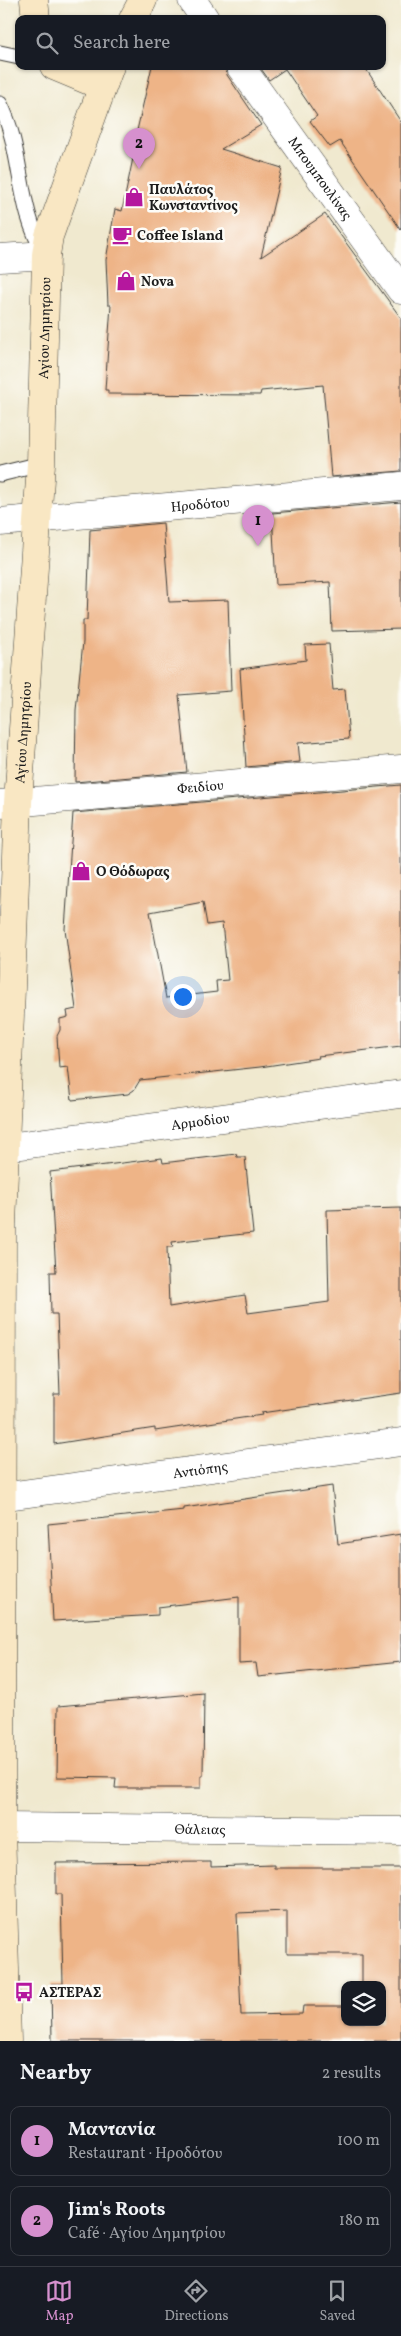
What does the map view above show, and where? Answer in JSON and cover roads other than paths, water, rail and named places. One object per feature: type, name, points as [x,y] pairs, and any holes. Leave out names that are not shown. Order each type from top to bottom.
[{"type":"main road","points":[[34,0],[36,15]]},
{"type":"main road","points":[[135,15],[143,0]]},
{"type":"main road","points":[[75,70],[106,76]]},
{"type":"main road","name":"Αγίου Δημητρίου","points":[[7,2041],[0,1827],[0,1497],[2,1147],[9,803],[38,520],[46,255],[49,236],[106,76]]},
{"type":"street","points":[[192,0],[202,15]]},
{"type":"street","name":"Μπουμπουλίνας","points":[[243,70],[401,290]]},
{"type":"street","points":[[0,258],[46,255]]},
{"type":"street","name":"Ηροδότου","points":[[0,522],[401,486]]},
{"type":"street","name":"Φειδίου","points":[[9,803],[401,769]]},
{"type":"street","name":"Αρμοδίου","points":[[2,1147],[401,1094]]},
{"type":"street","name":"Αντιόπης","points":[[0,1497],[401,1442]]},
{"type":"street","name":"Θάλειας","points":[[0,1827],[401,1831]]},
{"type":"lane","points":[[0,53],[15,56]]},
{"type":"lane","points":[[0,104],[11,133],[27,212],[34,236],[46,255]]},
{"type":"lane","points":[[0,474],[41,464]]},
{"type":"place","name":"Jim's Roots","points":[[139,169]]},
{"type":"place","name":"Παυλάτος Κωνσταντίνος","points":[[134,197]]},
{"type":"place","name":"Coffee Island","points":[[122,235]]},
{"type":"place","name":"Nova","points":[[126,281]]},
{"type":"place","name":"Μαντανία","points":[[258,546]]},
{"type":"place","name":"Ο Θόδωρας","points":[[81,871]]},
{"type":"place","name":"ΑΣΤΕΡΑΣ","points":[[24,1992]]}]
